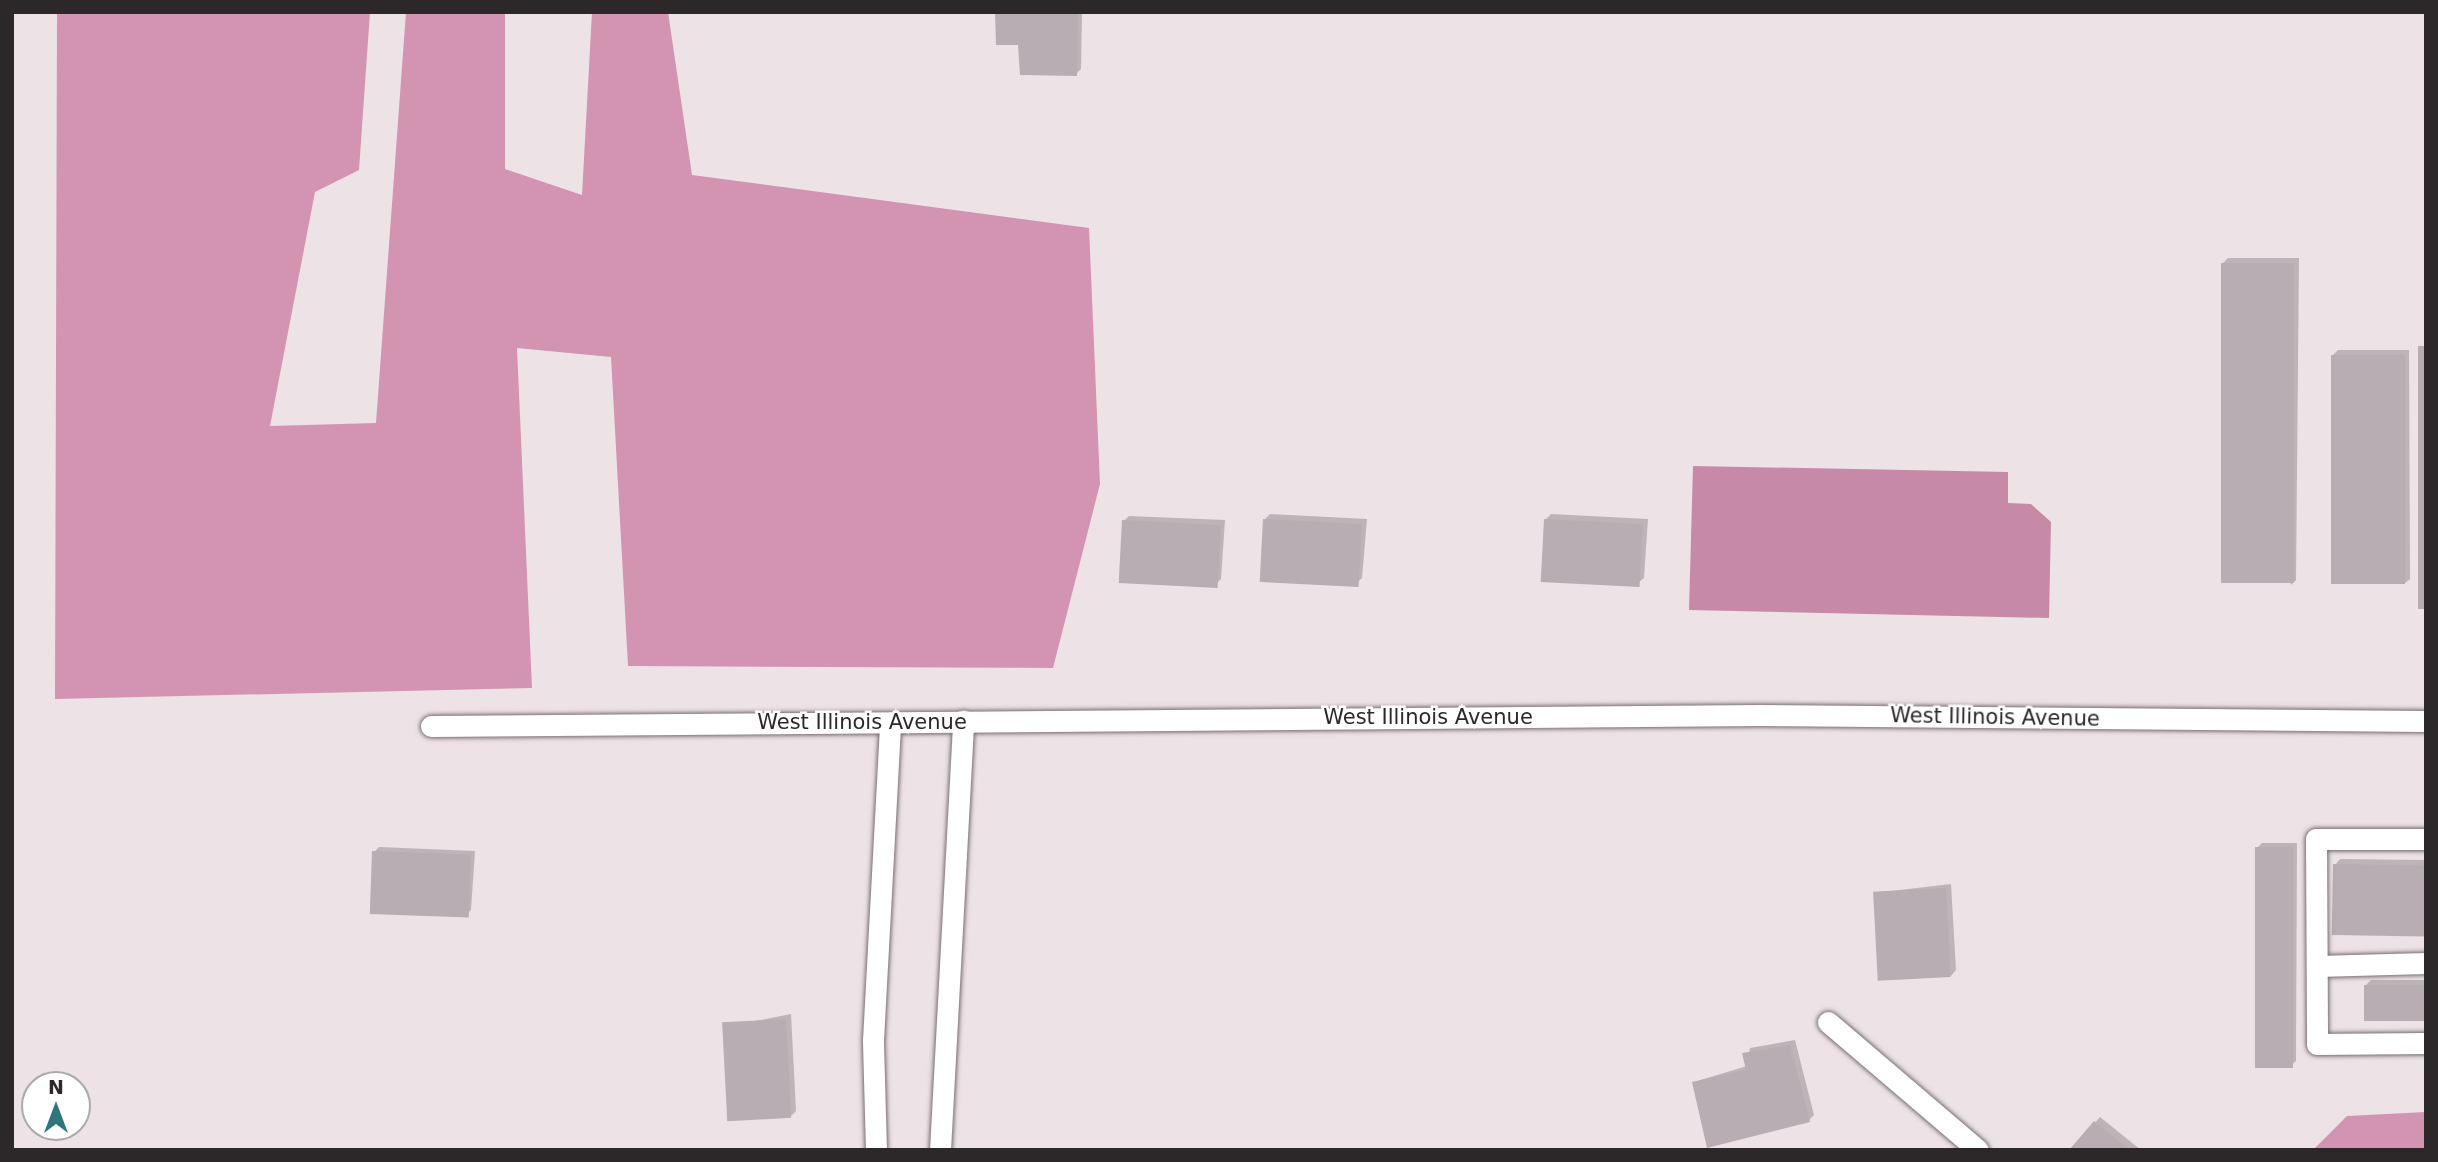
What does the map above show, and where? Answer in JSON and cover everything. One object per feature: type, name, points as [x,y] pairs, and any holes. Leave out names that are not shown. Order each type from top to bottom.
[{"type":"lane","name":"West Illinois Avenue","points":[[431,726],[1760,715],[2426,722]]},
{"type":"lane","points":[[940,1150],[963,721]]},
{"type":"lane","points":[[876,1150],[873,1040],[890,722]]},
{"type":"lane","points":[[2426,839],[2316,839],[2318,1044],[2426,1043]]},
{"type":"lane","points":[[2317,966],[2426,963]]},
{"type":"lane","points":[[1828,1022],[1978,1150]]},
{"type":"shaded area","points":[[57,12],[370,12],[359,170],[315,192],[270,426],[376,423],[406,12],[505,12],[505,169],[582,195],[592,12],[668,12],[692,175],[1089,228],[1100,484],[1053,668],[628,666],[611,357],[517,348],[532,688],[55,699]]},
{"type":"shaded area","points":[[1693,466],[2008,472],[2008,503],[2031,504],[2051,522],[2049,618],[1689,610]]},
{"type":"shaded area","points":[[2426,1112],[2426,1150],[2313,1150],[2347,1116]]},
{"type":"building","points":[[995,12],[1078,12],[1077,76],[1020,75],[1018,45],[996,45]]},
{"type":"building","points":[[2221,263],[2294,263],[2294,583],[2221,583]]},
{"type":"building","points":[[2418,346],[2426,346],[2426,609],[2418,609]]},
{"type":"building","points":[[2331,355],[2405,355],[2405,584],[2331,584]]},
{"type":"building","points":[[1263,519],[1362,524],[1359,587],[1260,582]]},
{"type":"building","points":[[1544,519],[1643,524],[1640,587],[1541,582]]},
{"type":"building","points":[[1122,520],[1221,525],[1218,588],[1119,583]]},
{"type":"building","points":[[2255,847],[2293,847],[2293,1068],[2255,1068]]},
{"type":"building","points":[[372,851],[471,854],[469,917],[370,914]]},
{"type":"building","points":[[2333,864],[2426,866],[2425,937],[2332,935]]},
{"type":"building","points":[[1946,888],[1951,977],[1878,981],[1873,892]]},
{"type":"building","points":[[2364,985],[2426,985],[2426,1021],[2364,1021]]},
{"type":"building","points":[[786,1019],[791,1118],[727,1121],[722,1022]]},
{"type":"building","points":[[1790,1045],[1810,1122],[1707,1148],[1692,1082],[1746,1070],[1742,1053]]},
{"type":"building","points":[[2094,1121],[2130,1150],[2069,1150]]}]
